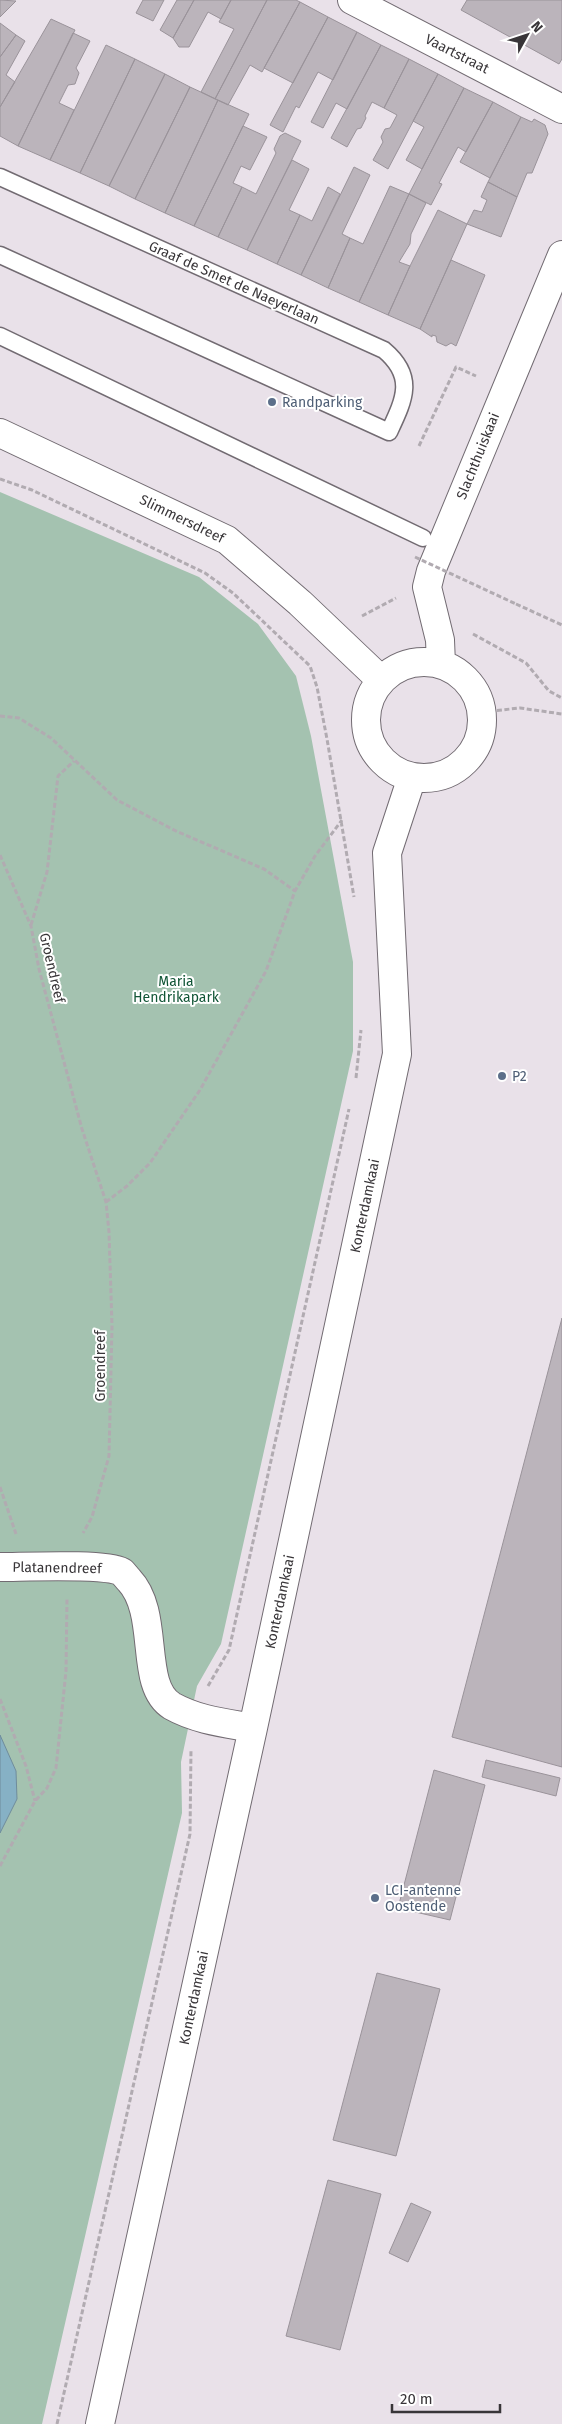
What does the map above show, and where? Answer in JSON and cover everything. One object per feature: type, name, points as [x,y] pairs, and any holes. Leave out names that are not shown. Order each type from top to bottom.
[{"type":"street","name":"Vaartstraat","points":[[352,0],[562,109]]},
{"type":"street","name":"Slachthuiskaai","points":[[427,587],[431,571],[562,255]]},
{"type":"street","points":[[0,433],[36,449]]},
{"type":"street","name":"Slimmersdreef","points":[[0,447],[36,449],[228,540],[332,633],[381,680]]},
{"type":"street","points":[[427,587],[440,640],[441,664]]},
{"type":"street","points":[[428,661],[441,664],[461,674],[476,691],[482,712],[481,734],[472,755],[455,770],[434,778],[412,777],[395,771],[382,760],[372,745],[366,729],[366,712],[372,695],[381,680],[402,666],[428,661]]},
{"type":"street","name":"Konterdamkaai","points":[[100,2424],[253,1728],[397,1054],[387,853],[412,777]]},
{"type":"street","name":"Platanendreef","points":[[0,1567],[96,1567],[121,1572],[136,1588],[146,1608],[153,1672],[158,1690],[171,1705],[196,1717],[253,1728]]},
{"type":"lane","name":"Graaf de Smet de Naeyerlaan","points":[[0,177],[384,350],[398,362],[404,384],[404,399],[389,432],[0,255]]},
{"type":"lane","points":[[0,336],[423,538]]},
{"type":"path","points":[[419,446],[456,367]]},
{"type":"path","points":[[0,478],[32,490],[205,574],[233,593],[310,666],[317,687],[356,906]]},
{"type":"path","points":[[415,557],[562,625]]},
{"type":"path","points":[[310,666],[332,633],[397,597],[406,581],[427,587]]},
{"type":"path","points":[[465,629],[526,663],[549,691],[562,698]]},
{"type":"path","points":[[482,712],[520,708],[562,714]]},
{"type":"path","points":[[0,716],[20,718],[51,738],[117,800],[176,831],[264,870],[295,891]]},
{"type":"path","points":[[31,926],[47,872],[58,776],[74,761]]},
{"type":"path","points":[[106,1202],[127,1186],[150,1163],[200,1090],[266,972],[295,891],[315,856],[342,820]]},
{"type":"path","points":[[0,855],[31,926]]},
{"type":"path","name":"Groendreef","points":[[0,1866],[35,1801],[47,1788],[56,1768],[66,1671],[66,1608],[80,1540],[92,1517],[109,1456],[112,1326],[109,1232],[106,1202],[82,1129],[39,969],[31,926]]},
{"type":"path","points":[[354,1087],[362,1020]]},
{"type":"path","points":[[57,2424],[190,1834],[191,1745],[196,1717],[214,1672],[229,1650],[350,1106]]},
{"type":"path","points":[[0,1487],[28,1567]]},
{"type":"path","points":[[0,1699],[26,1766],[35,1801]]},
{"type":"green space","name":"Maria Hendrikapark","points":[[0,492],[199,577],[258,624],[296,676],[311,736],[353,962],[353,1051],[221,1644],[197,1686],[181,1762],[182,1813],[42,2424],[0,2424]]},
{"type":"water","points":[[0,1735],[16,1771],[17,1799],[0,1833]]},
{"type":"building","points":[[0,0],[16,1],[0,17]]},
{"type":"building","points":[[143,0],[164,0],[153,21],[136,13]]},
{"type":"building","points":[[177,0],[194,0],[173,38],[160,30]]},
{"type":"building","points":[[194,0],[231,0],[221,19],[208,12],[189,47],[179,47],[173,38]]},
{"type":"building","points":[[231,0],[267,0],[215,99],[201,92],[234,29],[219,22]]},
{"type":"building","points":[[267,0],[296,0],[300,2],[262,72],[250,65],[228,105],[215,99]]},
{"type":"building","points":[[467,0],[562,0],[562,59],[559,64],[461,10]]},
{"type":"building","points":[[300,2],[328,17],[293,83],[264,68]]},
{"type":"building","points":[[328,17],[357,32],[333,80],[318,72],[299,108],[296,106],[283,132],[270,125]]},
{"type":"building","points":[[51,19],[75,30],[18,146],[0,136],[0,107]]},
{"type":"building","points":[[0,23],[16,35],[0,57]]},
{"type":"building","points":[[357,32],[381,45],[347,109],[336,103],[323,128],[311,122]]},
{"type":"building","points":[[73,33],[90,41],[76,68],[79,73],[75,84],[68,85],[59,103],[74,110],[50,160],[18,146]]},
{"type":"building","points":[[16,35],[25,41],[6,75],[15,82],[0,107],[0,57]]},
{"type":"building","points":[[106,45],[135,59],[80,173],[50,160]]},
{"type":"building","points":[[381,45],[409,59],[384,108],[372,102],[361,128],[357,129],[347,147],[331,138]]},
{"type":"building","points":[[135,59],[165,74],[109,186],[80,173]]},
{"type":"building","points":[[409,59],[438,74],[388,169],[373,160],[383,142],[381,137],[385,129],[390,128],[397,115],[384,108]]},
{"type":"building","points":[[165,74],[190,87],[135,199],[109,186]]},
{"type":"building","points":[[438,74],[464,88],[422,169],[406,160],[424,127],[413,121]]},
{"type":"building","points":[[190,87],[218,100],[165,213],[135,199]]},
{"type":"building","points":[[464,88],[493,102],[466,152],[458,147],[439,183],[442,184],[431,205],[409,194]]},
{"type":"building","points":[[218,100],[249,114],[194,226],[165,213]]},
{"type":"building","points":[[493,102],[521,117],[490,178],[460,162]]},
{"type":"building","points":[[521,117],[532,122],[534,119],[545,125],[548,134],[532,173],[527,173],[517,197],[488,182]]},
{"type":"building","points":[[243,126],[267,137],[250,170],[241,166],[233,183],[242,187],[218,237],[194,226]]},
{"type":"building","points":[[285,133],[301,141],[247,250],[218,237],[242,187],[256,194],[276,153],[274,149],[280,136]]},
{"type":"building","points":[[292,160],[309,169],[289,210],[300,215],[277,264],[247,250]]},
{"type":"building","points":[[354,167],[370,175],[342,234],[350,238],[328,288],[301,275]]},
{"type":"building","points":[[488,182],[517,197],[501,237],[467,224],[474,210],[482,212],[487,200],[481,197]]},
{"type":"building","points":[[390,186],[409,194],[359,302],[328,288],[350,238],[363,244]]},
{"type":"building","points":[[328,187],[340,194],[301,275],[277,264],[300,215],[312,221]]},
{"type":"building","points":[[409,194],[426,203],[411,234],[410,244],[399,262],[410,266],[388,315],[359,302]]},
{"type":"building","points":[[438,210],[467,224],[420,329],[388,315]]},
{"type":"building","points":[[451,260],[485,275],[456,346],[451,343],[446,346],[437,342],[436,336],[432,335],[432,337],[420,329]]},
{"type":"building","points":[[562,1318],[562,1767],[452,1737]]},
{"type":"building","points":[[486,1760],[560,1778],[556,1796],[482,1777]]},
{"type":"building","points":[[434,1770],[485,1785],[450,1920],[398,1908]]},
{"type":"building","points":[[377,1973],[440,1989],[396,2156],[333,2140]]},
{"type":"building","points":[[328,2180],[381,2194],[340,2350],[286,2336]]},
{"type":"building","points":[[411,2203],[431,2212],[408,2262],[389,2253]]},
{"type":"place","name":"Randparking","points":[[272,402]]},
{"type":"place","name":"P2","points":[[502,1076]]},
{"type":"place","name":"LCI-antenne Oostende","points":[[375,1898]]}]
